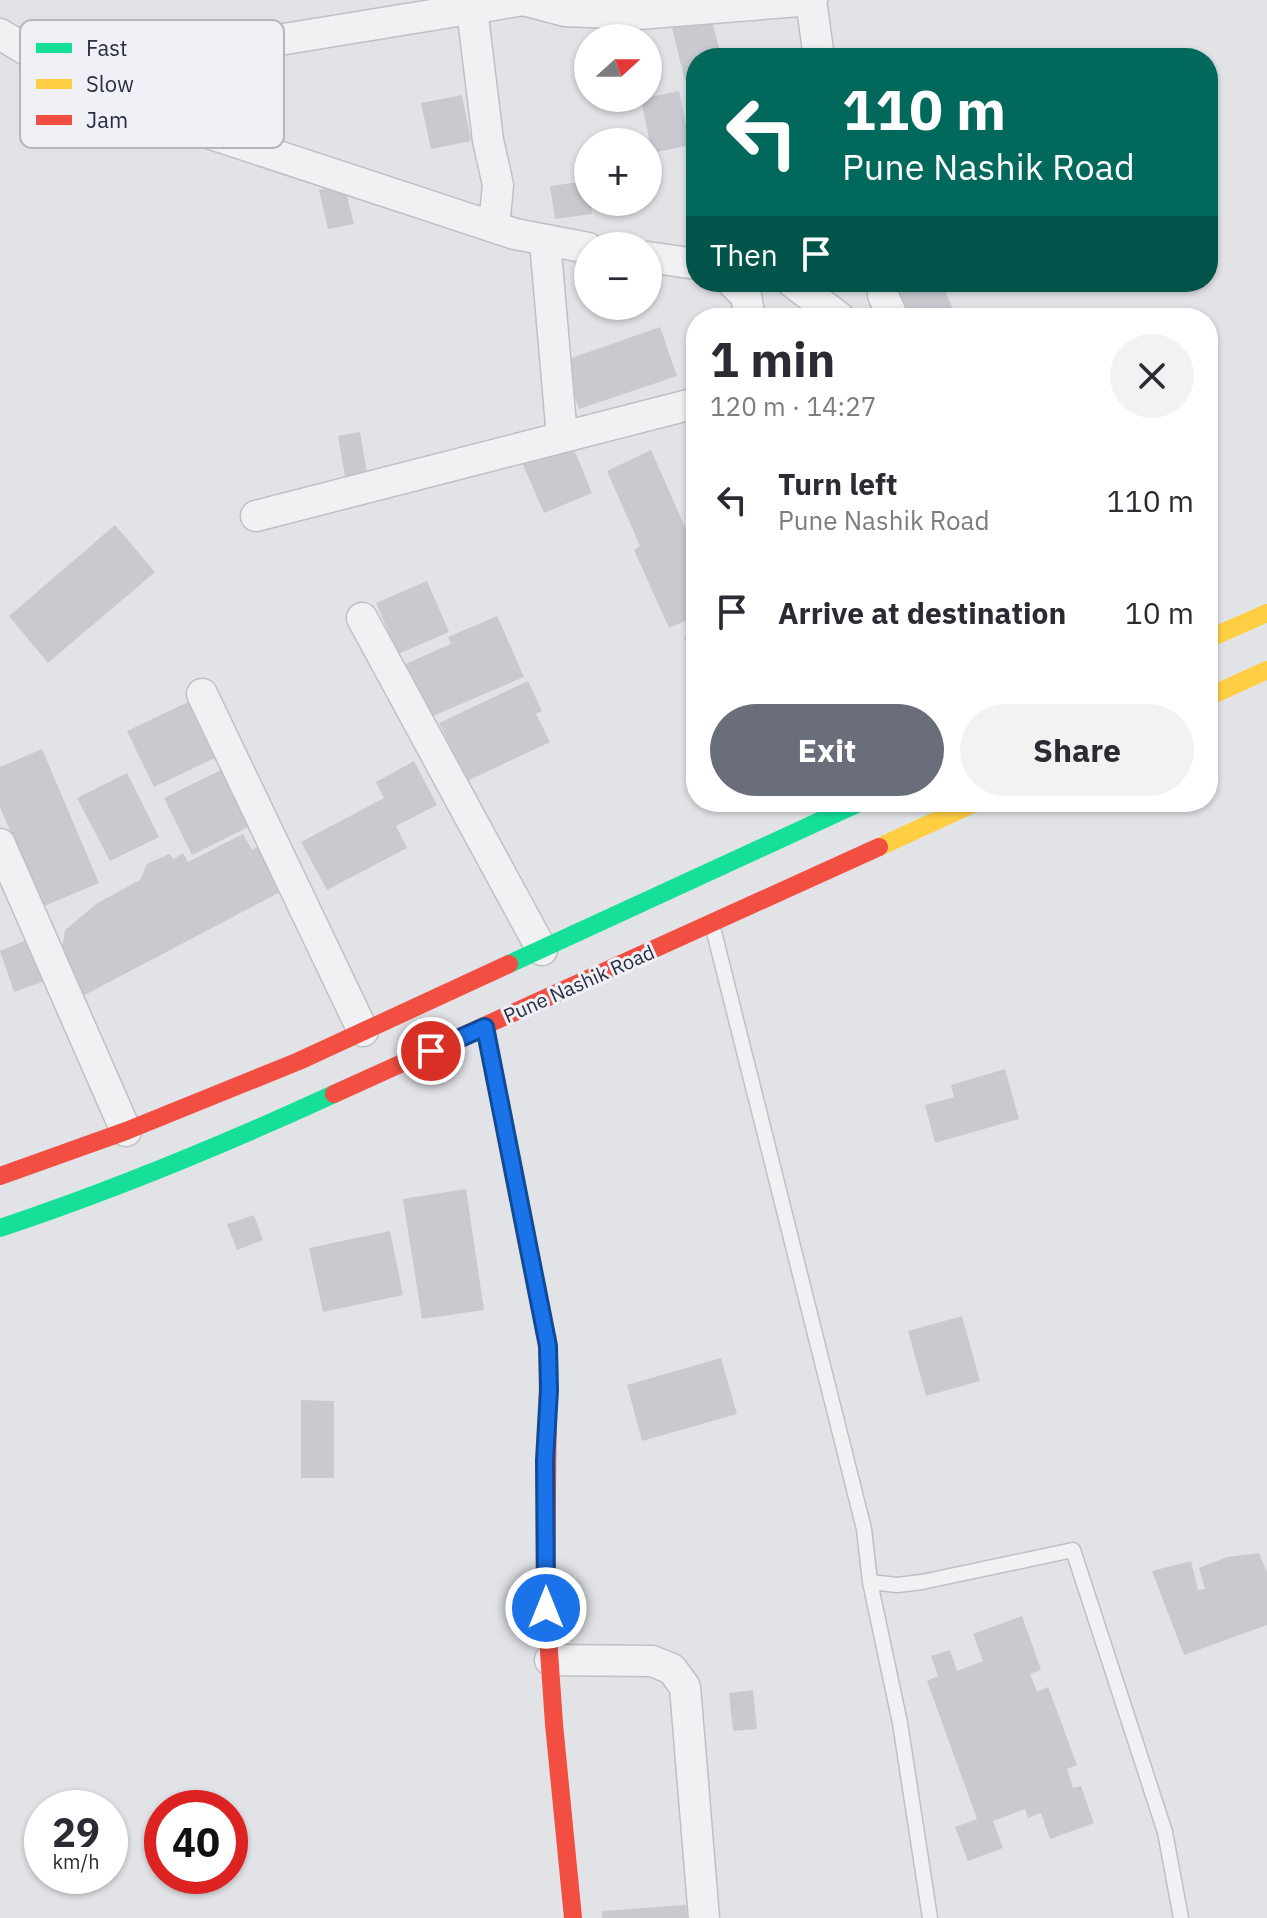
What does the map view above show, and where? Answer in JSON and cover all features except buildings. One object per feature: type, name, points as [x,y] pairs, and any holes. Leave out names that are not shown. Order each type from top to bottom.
[{"type":"main road","points":[[1218,635],[1267,613]]},
{"type":"main road","points":[[1218,692],[1267,670]]},
{"type":"main road","points":[[0,1176],[126,1131],[299,1061],[839,812]]},
{"type":"main road","name":"Pune Nashik Road","points":[[0,1228],[96,1196],[240,1137],[955,812]]},
{"type":"main road","points":[[485,1027],[548,1346],[546,1608],[573,1918]]},
{"type":"street","points":[[284,39],[524,0],[565,11],[638,14],[812,0],[818,48]]},
{"type":"street","points":[[472,9],[488,140],[498,185],[494,227]]},
{"type":"street","points":[[0,34],[20,46]]},
{"type":"street","points":[[254,148],[494,227],[574,246]]},
{"type":"street","points":[[545,241],[562,437]]},
{"type":"street","points":[[662,259],[686,263]]},
{"type":"street","points":[[805,292],[827,308]]},
{"type":"street","points":[[256,516],[686,406]]},
{"type":"street","points":[[362,618],[542,950]]},
{"type":"street","points":[[202,694],[363,1031]]},
{"type":"street","points":[[0,844],[126,1131]]},
{"type":"street","points":[[550,1660],[652,1661],[672,1669],[685,1687],[704,1918]]},
{"type":"lane","points":[[712,923],[864,1529],[870,1582],[900,1723],[930,1918]]},
{"type":"lane","points":[[870,1582],[897,1585],[922,1582],[1073,1550],[1165,1832],[1181,1918]]},
{"type":"traffic: fast","points":[[509,964],[839,812]]},
{"type":"traffic: fast","points":[[0,1228],[169,1166],[334,1094]]},
{"type":"traffic: slow","points":[[1218,635],[1267,613]]},
{"type":"traffic: slow","points":[[1218,692],[1267,670]]},
{"type":"traffic: slow","points":[[879,847],[955,812]]},
{"type":"traffic: slow","points":[[485,1027],[548,1346],[548,1377]]},
{"type":"traffic: jam","points":[[334,1094],[879,847]]},
{"type":"traffic: jam","points":[[0,1176],[126,1131],[299,1061],[509,964]]},
{"type":"traffic: jam","points":[[548,1377],[546,1608],[573,1918]]},
{"type":"route","points":[[431,1051],[485,1027],[548,1346],[546,1608]]}]
